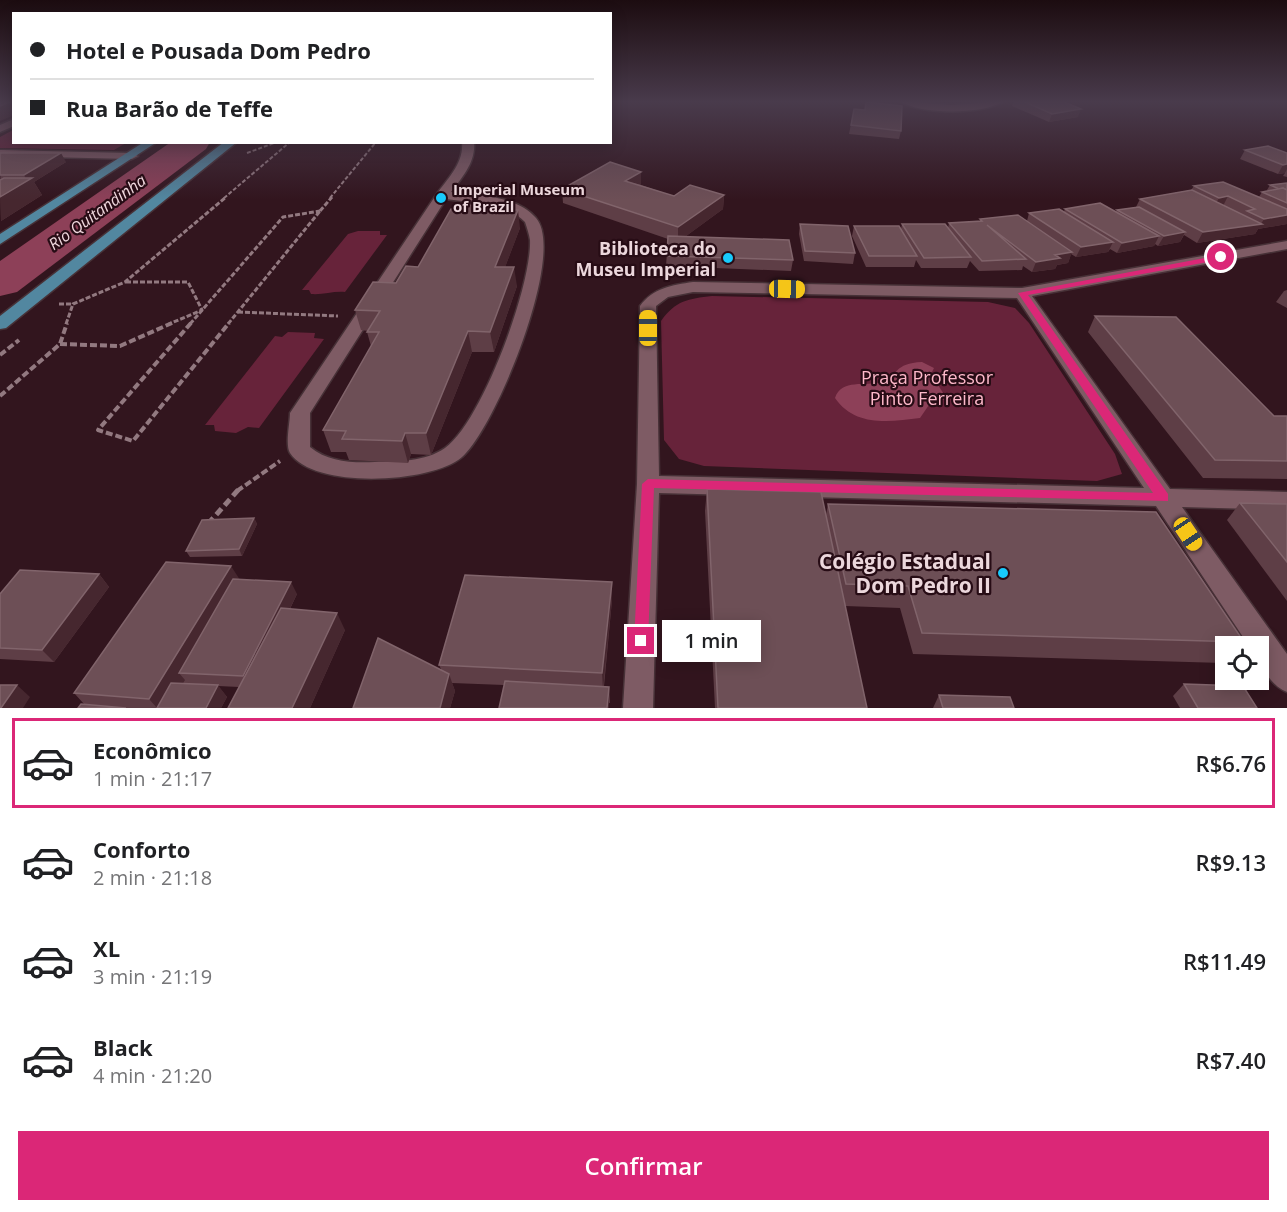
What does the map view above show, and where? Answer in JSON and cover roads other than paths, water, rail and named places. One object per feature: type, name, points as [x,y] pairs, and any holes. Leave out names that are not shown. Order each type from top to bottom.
[{"type":"main road","points":[[1,238],[149,144]]},
{"type":"main road","points":[[0,324],[229,144]]},
{"type":"street","points":[[442,195],[492,202],[523,213],[532,220],[537,230],[536,259],[525,310],[488,405],[471,435],[456,452],[434,462],[406,469],[362,471],[321,465],[299,450],[300,413],[442,195],[465,161],[470,150],[468,144]]},
{"type":"street","points":[[0,153],[132,156]]},
{"type":"street","points":[[638,708],[648,484],[648,306],[653,298],[661,293],[693,287],[1022,293],[1287,245]]},
{"type":"street","points":[[1022,293],[1287,678]]},
{"type":"street","points":[[648,484],[1287,501]]},
{"type":"waterway","name":"Rio Quitandinha","points":[[0,282],[191,144]]},
{"type":"place","name":"Imperial Museum of Brazil","points":[[441,198]]},
{"type":"place","name":"Biblioteca do Museu Imperial","points":[[728,258]]},
{"type":"place","name":"Colégio Estadual Dom Pedro II","points":[[1003,573]]},
{"type":"park label","name":"Praça Professor Pinto Ferreira","points":[[927,388]]}]
